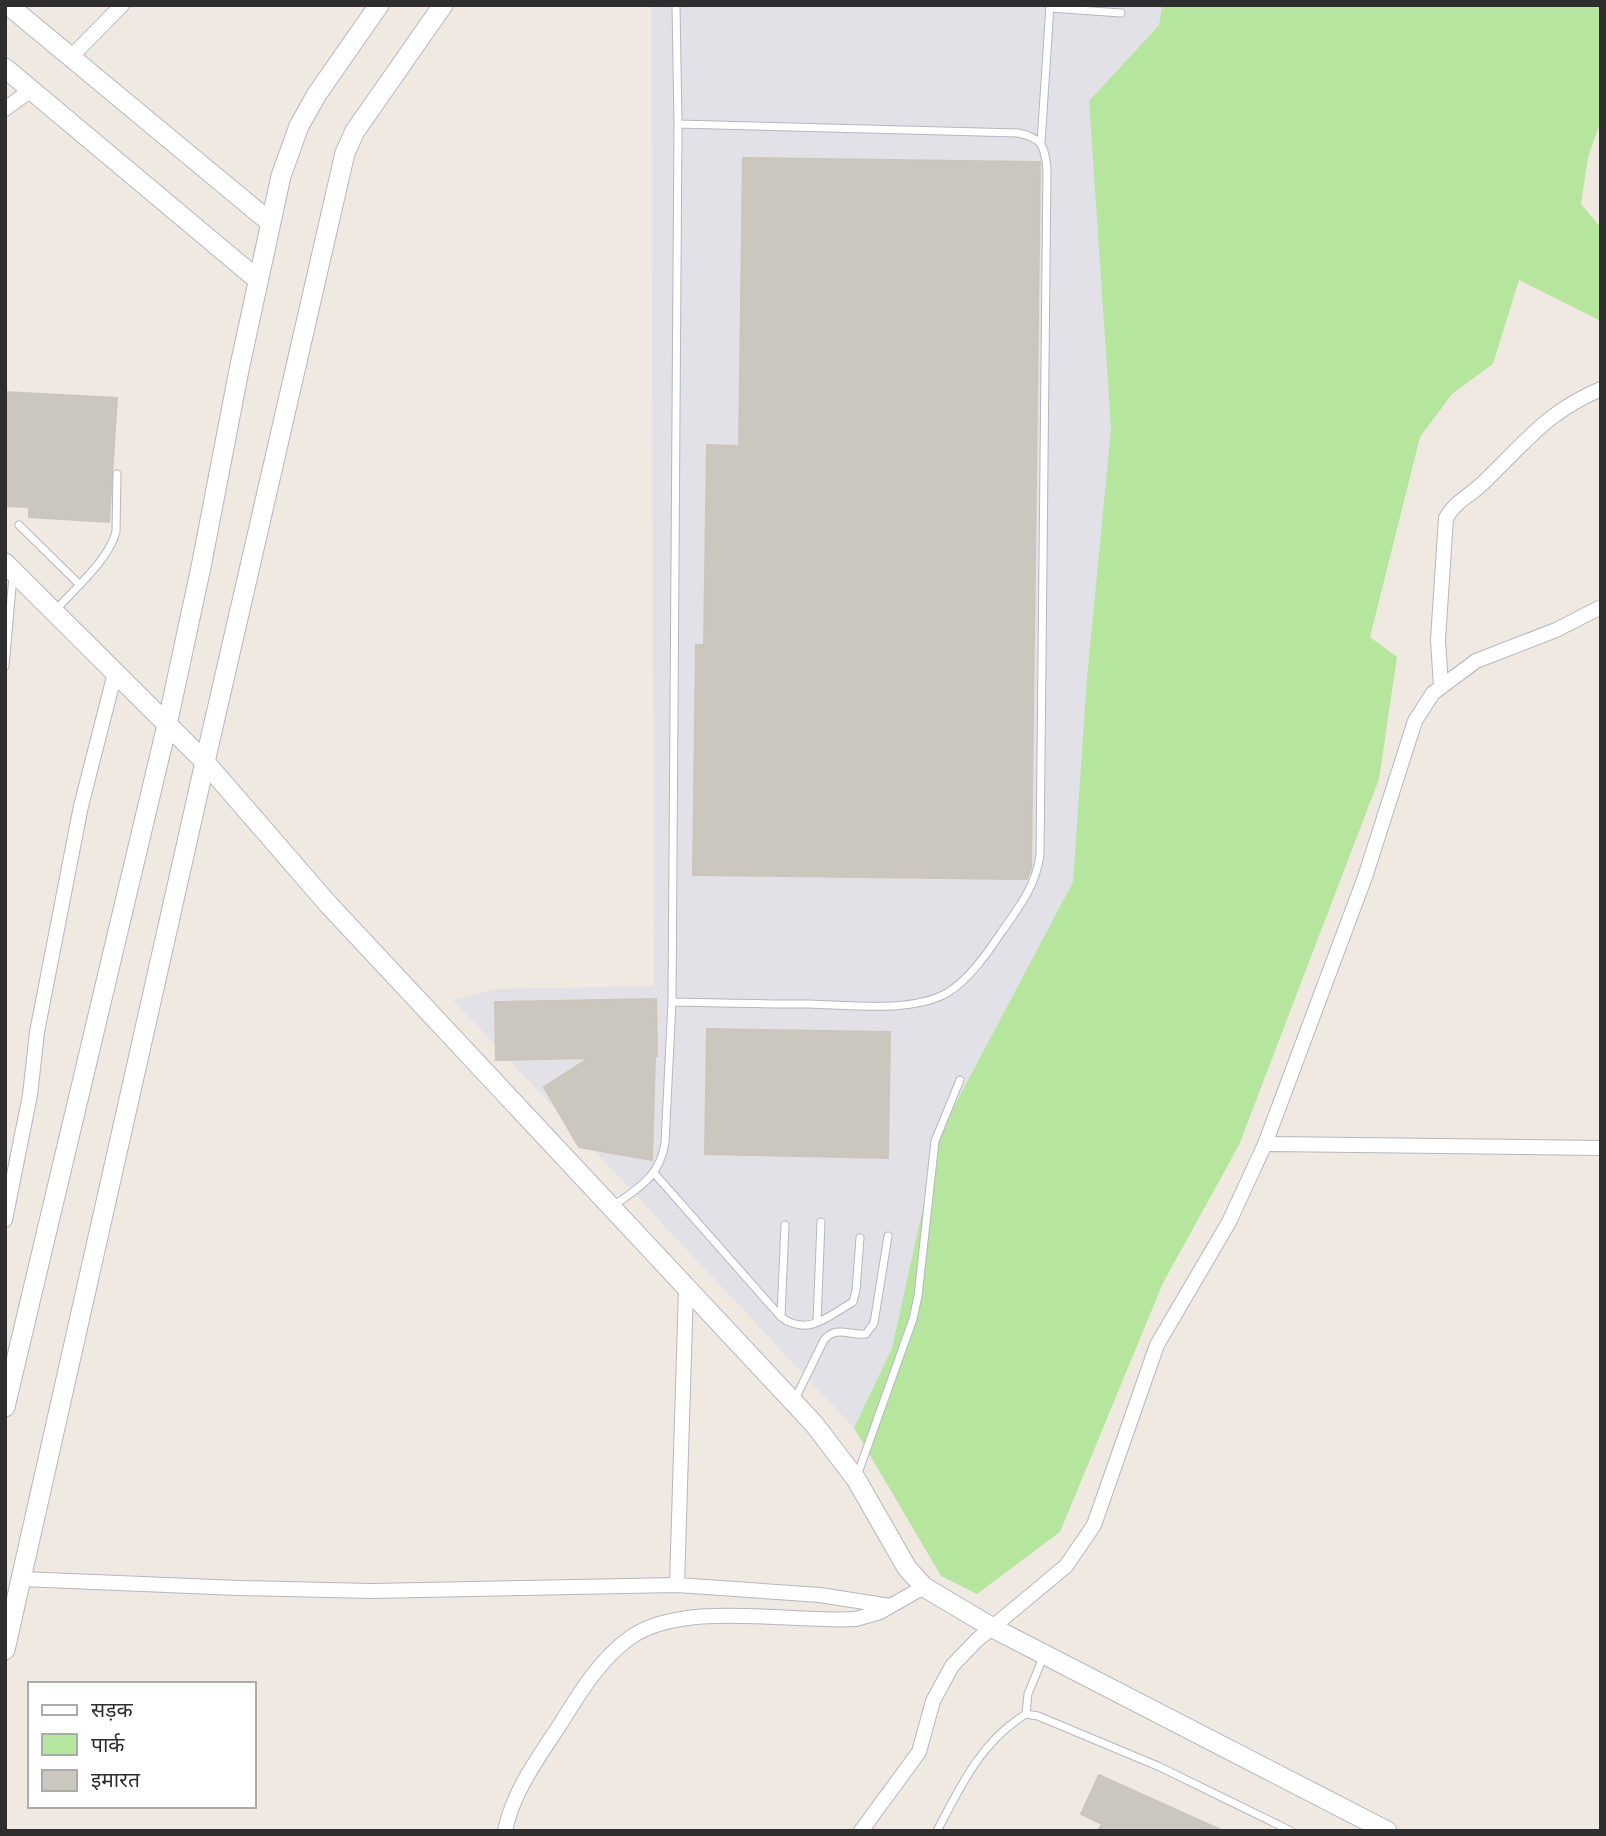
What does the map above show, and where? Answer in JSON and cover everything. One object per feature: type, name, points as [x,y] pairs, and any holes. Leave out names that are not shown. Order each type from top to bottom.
[{"type":"street","points":[[8,5],[271,223]]},
{"type":"street","points":[[70,58],[122,5]]},
{"type":"street","points":[[5,1408],[167,725],[281,176],[299,126],[317,94],[379,5]]},
{"type":"street","points":[[5,1650],[345,153],[355,131],[443,5]]},
{"type":"street","points":[[5,68],[258,280]]},
{"type":"street","points":[[5,109],[31,90]]},
{"type":"street","points":[[1441,686],[1438,640],[1446,518],[1454,506],[1477,489],[1548,419],[1575,400],[1601,389]]},
{"type":"street","points":[[9,568],[205,761],[328,904],[794,1401],[856,1479],[907,1568],[924,1587],[993,1628],[1356,1820],[1387,1831]]},
{"type":"street","points":[[861,1831],[919,1752],[933,1701],[952,1666],[962,1654],[1066,1566],[1094,1525],[1157,1345],[1229,1222],[1265,1144],[1362,887],[1415,721],[1441,686],[1476,661],[1556,631],[1601,607]]},
{"type":"street","points":[[5,1220],[30,1095],[37,1032],[76,832],[115,673]]},
{"type":"street","points":[[1265,1144],[1601,1148]]},
{"type":"street","points":[[677,1585],[686,1288]]},
{"type":"street","points":[[23,1578],[371,1591],[677,1585],[820,1595],[890,1606]]},
{"type":"street","points":[[505,1831],[519,1790],[580,1692],[618,1648],[646,1628],[660,1622],[691,1617],[856,1619],[880,1612],[924,1587]]},
{"type":"lane","points":[[611,1207],[654,1173],[665,1143],[672,1002],[678,124],[676,5]]},
{"type":"lane","points":[[1041,143],[1050,7],[1121,13]]},
{"type":"lane","points":[[672,1002],[881,1006],[928,1001],[947,993],[970,973],[1021,905],[1032,885],[1040,855],[1047,168],[1045,149],[1041,143],[1018,133],[678,124]]},
{"type":"lane","points":[[54,612],[102,559],[114,541],[117,474]]},
{"type":"lane","points":[[19,525],[79,584]]},
{"type":"lane","points":[[5,666],[9,568]]},
{"type":"lane","points":[[856,1479],[913,1319],[918,1296],[935,1141],[960,1080]]},
{"type":"lane","points":[[654,1173],[781,1317],[797,1326],[811,1325],[853,1302],[860,1238]]},
{"type":"lane","points":[[817,1322],[821,1222]]},
{"type":"lane","points":[[781,1317],[785,1226]]},
{"type":"lane","points":[[794,1401],[829,1334],[845,1331],[859,1335],[870,1331],[874,1323],[888,1236]]},
{"type":"lane","points":[[1026,1714],[1028,1694],[1044,1654]]},
{"type":"lane","points":[[937,1831],[967,1776],[990,1744],[1006,1726],[1026,1714],[1038,1716],[1160,1767],[1291,1831]]},
{"type":"shaded area","points":[[651,5],[1162,5],[1159,24],[1089,101],[1111,429],[1087,677],[1073,882],[939,1135],[892,1348],[854,1428],[453,1000],[496,989],[654,986]]},
{"type":"green space","points":[[1162,5],[1601,5],[1601,120],[1588,157],[1581,204],[1601,228],[1601,321],[1519,280],[1493,364],[1452,394],[1420,437],[1370,637],[1397,657],[1379,779],[1239,1145],[1163,1283],[1060,1532],[977,1594],[941,1576],[854,1428],[892,1348],[939,1135],[1073,882],[1087,677],[1111,429],[1089,101],[1159,25]]},
{"type":"building","points":[[743,158],[1040,162],[1031,868],[1027,879],[693,875],[696,645],[704,645],[707,445],[739,446]]},
{"type":"building","points":[[5,392],[117,398],[109,522],[29,517],[29,507],[5,506]]},
{"type":"building","points":[[656,999],[657,1056],[652,1160],[579,1147],[544,1087],[589,1058],[496,1060],[495,1002]]},
{"type":"building","points":[[707,1029],[890,1032],[888,1158],[705,1154]]},
{"type":"building","points":[[1099,1775],[1223,1831],[1098,1831],[1102,1824],[1081,1814]]}]
